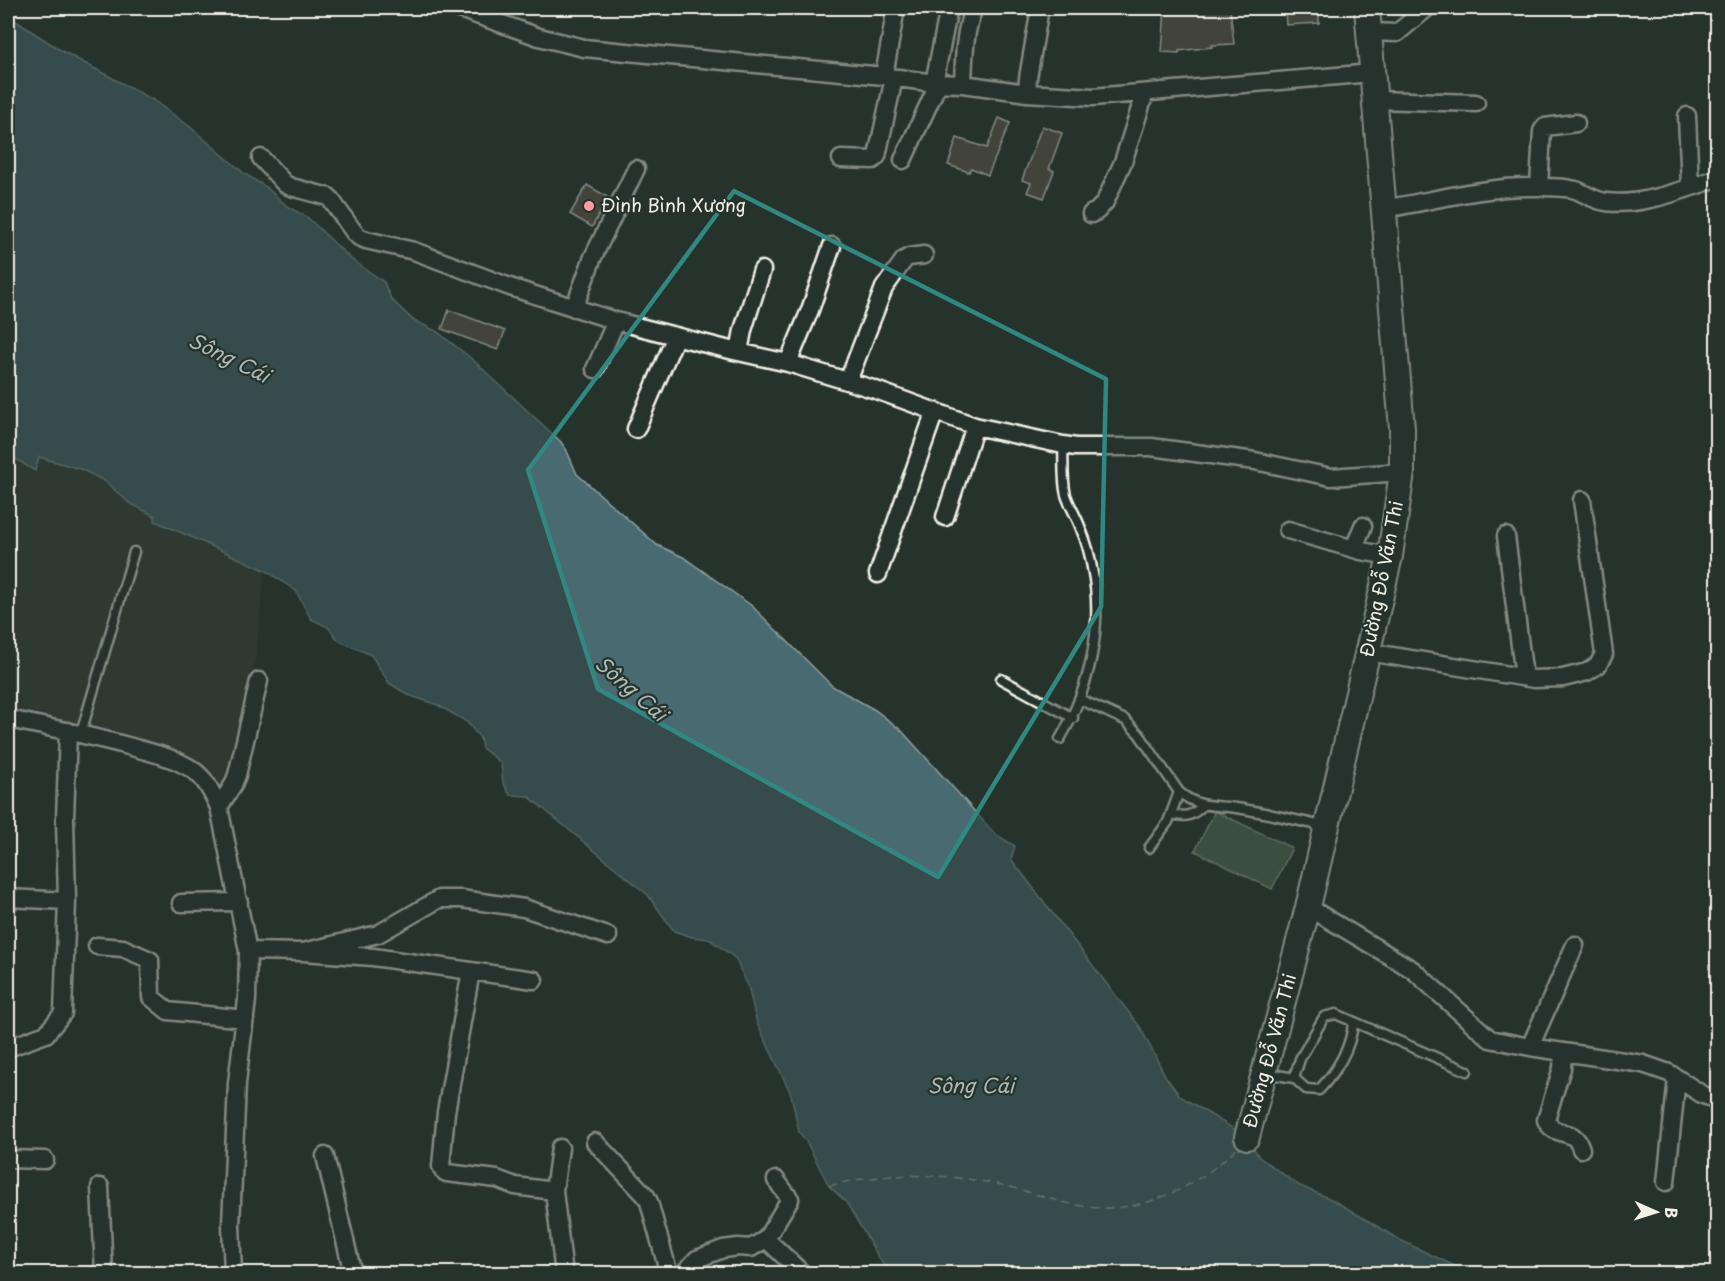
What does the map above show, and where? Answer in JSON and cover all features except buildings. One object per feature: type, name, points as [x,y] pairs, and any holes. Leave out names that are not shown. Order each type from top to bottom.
[{"type":"street","points":[[458,8],[539,37],[584,48],[1093,98],[1372,73]]},
{"type":"street","points":[[841,159],[873,160],[877,156],[889,77],[896,8]]},
{"type":"street","points":[[903,160],[936,84],[949,8]]},
{"type":"street","points":[[963,84],[967,33],[974,8]]},
{"type":"street","points":[[1027,93],[1040,8]]},
{"type":"street","name":"Đường Đỗ Văn Thi","points":[[1247,1137],[1308,906],[1368,652],[1390,556],[1402,472],[1402,429],[1367,8]]},
{"type":"street","points":[[1369,32],[1397,33],[1427,8]]},
{"type":"street","points":[[1091,214],[1105,202],[1123,162],[1145,93]]},
{"type":"street","points":[[1375,100],[1476,102]]},
{"type":"street","points":[[1687,116],[1690,187]]},
{"type":"street","points":[[1539,187],[1542,131],[1545,127],[1576,123]]},
{"type":"street","points":[[261,158],[285,184],[329,197],[359,237],[366,240],[414,251],[510,287],[616,321],[788,363],[848,381],[975,426],[1076,447],[1151,447],[1255,461],[1331,477],[1402,472]]},
{"type":"street","points":[[574,308],[593,257],[636,169]]},
{"type":"street","points":[[1384,209],[1480,191],[1528,186],[1575,190],[1607,202],[1636,201],[1663,196],[1718,177]]},
{"type":"street","points":[[788,363],[810,310],[832,246]]},
{"type":"street","points":[[848,381],[884,288],[904,260],[924,255]]},
{"type":"street","points":[[739,352],[743,330],[762,270]]},
{"type":"street","points":[[595,369],[616,321]]},
{"type":"street","points":[[636,429],[676,336]]},
{"type":"street","points":[[878,574],[935,411]]},
{"type":"street","points":[[945,517],[975,426]]},
{"type":"street","points":[[1368,652],[1534,679],[1563,678],[1587,672],[1598,665],[1604,654],[1582,500]]},
{"type":"street","points":[[1354,548],[1363,526]]},
{"type":"street","points":[[1288,530],[1390,556]]},
{"type":"street","points":[[1506,536],[1524,677]]},
{"type":"street","points":[[219,807],[237,775],[259,681]]},
{"type":"street","points":[[8,719],[75,732],[145,750],[169,759],[193,770],[209,786],[219,807],[248,951],[247,1000],[236,1095],[231,1224],[233,1274]]},
{"type":"street","points":[[8,1048],[46,1034],[63,1012],[67,901],[65,819],[75,732]]},
{"type":"street","points":[[8,898],[67,901]]},
{"type":"street","points":[[303,952],[378,934],[440,899],[461,899],[524,908],[608,936]]},
{"type":"street","points":[[181,903],[239,902]]},
{"type":"street","points":[[1308,906],[1413,970],[1491,1039],[1643,1064],[1668,1073],[1703,1095],[1718,1100]]},
{"type":"street","points":[[1530,1047],[1575,945]]},
{"type":"street","points":[[97,946],[123,948],[150,960],[151,997],[168,1011],[245,1019]]},
{"type":"street","points":[[248,951],[373,957],[534,980]]},
{"type":"street","points":[[471,971],[446,1112],[441,1166],[447,1173],[497,1179],[515,1186],[554,1191]]},
{"type":"street","points":[[1563,1052],[1562,1068],[1546,1120],[1552,1129],[1575,1137],[1581,1149]]},
{"type":"street","points":[[1666,1182],[1677,1078]]},
{"type":"street","points":[[595,1142],[646,1196],[669,1274]]},
{"type":"street","points":[[560,1148],[554,1191],[564,1274]]},
{"type":"street","points":[[325,1156],[353,1274]]},
{"type":"street","points":[[8,1159],[45,1160]]},
{"type":"street","points":[[683,1274],[697,1259],[723,1249],[750,1248],[766,1239],[790,1199],[776,1180]]},
{"type":"street","points":[[100,1187],[104,1274]]},
{"type":"street","points":[[766,1239],[803,1274]]},
{"type":"lane","points":[[1060,739],[1073,718],[1088,673],[1095,642],[1097,616],[1097,597],[1092,567],[1082,530],[1066,495],[1064,445]]},
{"type":"lane","points":[[75,732],[134,552]]},
{"type":"lane","points":[[1000,679],[1073,718]]},
{"type":"lane","points":[[1079,699],[1125,720],[1139,734],[1179,792],[1187,798],[1203,805],[1236,808],[1327,827]]},
{"type":"lane","points":[[1149,848],[1168,822],[1179,792]]},
{"type":"lane","points":[[1171,814],[1186,817],[1197,812],[1203,805]]},
{"type":"lane","points":[[1294,1078],[1300,1059],[1324,1017],[1336,1014],[1467,1071]]},
{"type":"lane","points":[[1265,1072],[1294,1078],[1306,1089],[1319,1090],[1333,1075],[1352,1034],[1353,1022]]},
{"type":"highlighted area","points":[[734,191],[1106,379],[1101,607],[938,877],[598,689],[528,470]]},
{"type":"shaded area","points":[[8,454],[35,470],[39,456],[83,470],[106,482],[129,503],[155,516],[155,521],[265,570],[253,682],[236,758],[219,796],[197,767],[8,713]]},
{"type":"green space","points":[[1215,811],[1292,848],[1272,889],[1195,851]]},
{"type":"water","name":"Sông Cái","points":[[8,16],[62,51],[153,100],[189,126],[245,174],[266,187],[288,207],[307,217],[351,259],[384,282],[391,299],[413,320],[436,331],[472,359],[560,441],[577,474],[657,545],[683,557],[752,606],[832,686],[875,710],[901,730],[995,834],[1015,846],[1011,859],[1140,1027],[1166,1077],[1180,1096],[1247,1137],[1259,1157],[1298,1185],[1333,1200],[1400,1240],[1468,1273],[893,1273],[882,1263],[846,1202],[829,1186],[799,1132],[791,1094],[757,1023],[748,986],[735,958],[709,939],[692,937],[674,931],[648,895],[528,796],[510,795],[503,783],[501,763],[482,748],[480,738],[467,722],[438,705],[408,695],[389,683],[371,655],[338,640],[328,627],[311,619],[296,591],[265,570],[155,521],[155,516],[129,503],[106,482],[83,470],[39,457],[35,471],[8,454]]},
{"type":"ferry route","points":[[829,1186],[889,1176],[951,1177],[1004,1186],[1089,1207],[1131,1206],[1172,1193],[1191,1183],[1209,1172],[1240,1144]]},
{"type":"place","name":"Đình Bình Xương","points":[[589,206]]}]
